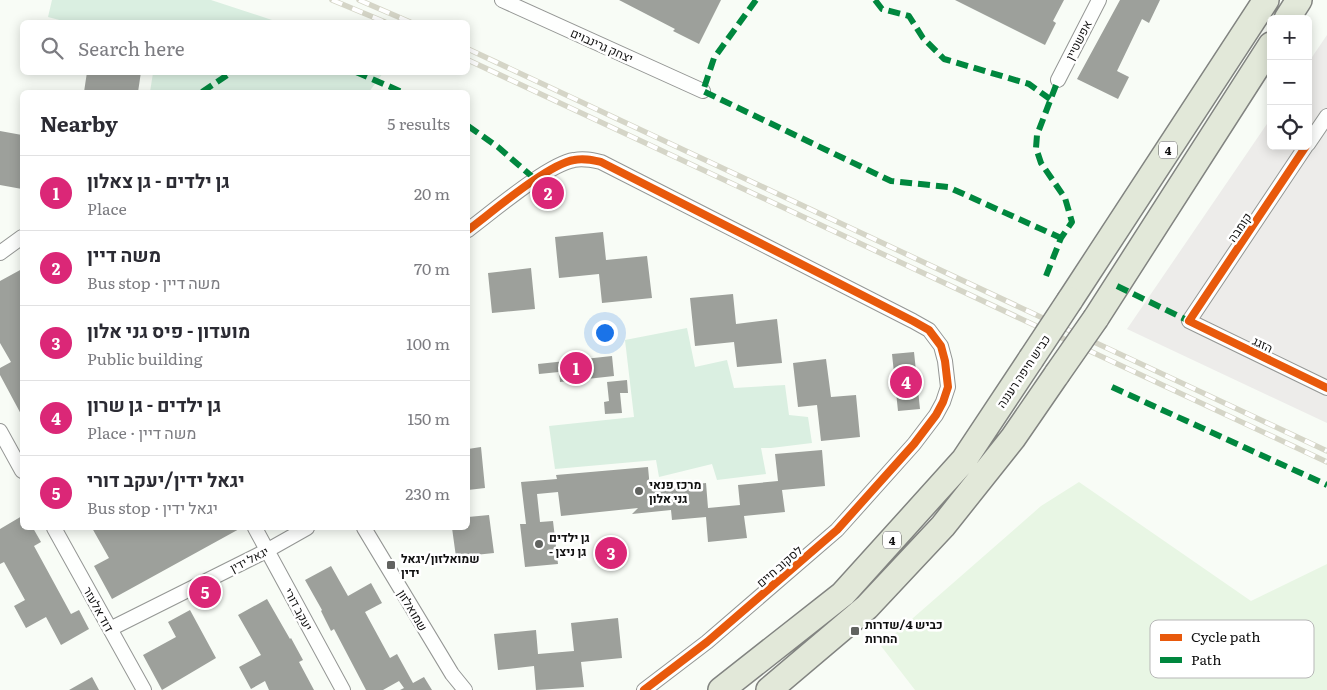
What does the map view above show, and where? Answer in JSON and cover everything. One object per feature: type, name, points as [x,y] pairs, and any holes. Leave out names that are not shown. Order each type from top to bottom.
[{"type":"highway","name":"כביש חיפה רעננה","points":[[721,690],[844,594],[964,460],[1266,0]]},
{"type":"highway","points":[[1290,15],[1299,0]]},
{"type":"highway","name":"4","points":[[769,690],[867,607],[943,526],[1013,438],[1096,318],[1267,50]]},
{"type":"street","name":"יצחק גרינבוים","points":[[502,0],[703,91]]},
{"type":"street","name":"אפשטיין","points":[[1058,80],[1099,0]]},
{"type":"street","name":"קומבה","points":[[1312,138],[1327,116]]},
{"type":"street","name":"קומבה","points":[[1190,321],[1304,150]]},
{"type":"street","name":"לסקוב חיים","points":[[470,229],[561,164],[572,160],[586,159],[601,162],[897,312],[929,330],[941,346],[946,361],[948,387],[936,416],[914,444],[837,530],[707,642],[644,690]]},
{"type":"street","points":[[0,253],[20,238]]},
{"type":"street","name":"הזגג","points":[[1190,321],[1327,388]]},
{"type":"street","points":[[0,431],[20,467]]},
{"type":"street","name":"דוד אלעזר","points":[[55,530],[144,690]]},
{"type":"street","name":"יעקב דורי","points":[[256,530],[343,690]]},
{"type":"street","name":"יגאל ידין","points":[[110,629],[268,550],[303,530]]},
{"type":"street","name":"שמואלזון","points":[[365,530],[452,674],[465,690]]},
{"type":"shaded area","points":[[1327,35],[1327,423],[1127,329],[1267,124],[1267,150],[1312,150],[1312,57]]},
{"type":"green space","points":[[52,0],[211,0],[272,20],[59,20],[48,17]]},
{"type":"green space","points":[[153,75],[382,75],[370,90],[150,90]]},
{"type":"green space","points":[[687,328],[695,367],[727,360],[734,388],[785,385],[789,415],[808,417],[812,443],[761,448],[766,474],[717,480],[712,464],[659,477],[656,460],[555,469],[549,426],[634,417],[625,340]]},
{"type":"green space","points":[[1079,482],[1251,601],[1327,564],[1327,690],[915,690],[881,646],[1041,506]]},
{"type":"building","points":[[619,0],[721,0],[699,44],[673,31],[675,29]]},
{"type":"building","points":[[955,0],[1064,0],[1053,21],[1056,23],[1045,45]]},
{"type":"building","points":[[1120,0],[1160,0],[1149,23],[1142,19],[1117,71],[1129,77],[1118,99],[1077,79]]},
{"type":"building","points":[[87,75],[141,75],[138,90],[84,90]]},
{"type":"building","points":[[0,131],[20,135],[20,189],[0,185]]},
{"type":"building","points":[[603,232],[606,260],[647,256],[652,298],[602,303],[599,274],[559,278],[555,237]]},
{"type":"building","points":[[531,268],[535,309],[492,313],[488,273]]},
{"type":"building","points":[[20,270],[20,412],[0,375],[0,368],[11,362],[0,343],[0,281]]},
{"type":"building","points":[[733,294],[736,324],[777,319],[782,363],[737,367],[734,342],[695,346],[690,298]]},
{"type":"building","points":[[914,352],[920,409],[898,411],[892,354]]},
{"type":"building","points":[[612,356],[614,376],[560,382],[559,372],[539,374],[538,364]]},
{"type":"building","points":[[826,359],[831,397],[856,395],[860,437],[821,441],[817,405],[798,407],[793,363]]},
{"type":"building","points":[[627,380],[628,393],[620,393],[622,413],[605,414],[604,402],[609,401],[607,382]]},
{"type":"building","points":[[481,447],[485,488],[470,490],[470,449]]},
{"type":"building","points":[[822,450],[825,486],[782,490],[785,512],[744,516],[747,538],[708,542],[706,517],[672,520],[671,510],[632,514],[638,508],[561,516],[558,492],[537,494],[540,522],[553,521],[558,564],[525,567],[520,524],[526,524],[521,482],[557,479],[556,475],[648,467],[650,489],[706,483],[708,508],[740,505],[738,485],[778,481],[775,454]]},
{"type":"building","points":[[489,515],[494,553],[456,557],[452,530],[470,530],[470,517]]},
{"type":"building","points":[[20,517],[20,530],[34,530],[41,542],[34,546],[71,614],[79,610],[89,629],[61,645],[46,617],[26,628],[14,606],[25,600],[4,562],[0,564],[0,529]]},
{"type":"building","points":[[93,530],[237,530],[112,599],[94,566],[109,558]]},
{"type":"building","points":[[610,536],[627,554],[611,569],[594,551]]},
{"type":"building","points":[[331,566],[348,596],[371,583],[382,603],[365,612],[390,658],[397,654],[413,683],[424,677],[432,690],[400,690],[404,688],[399,681],[383,690],[366,690],[334,629],[331,631],[322,610],[305,580]]},
{"type":"building","points":[[267,599],[303,660],[299,662],[314,690],[269,690],[265,681],[251,689],[239,667],[261,655],[238,615]]},
{"type":"building","points":[[190,610],[216,658],[162,690],[143,655],[176,637],[168,622]]},
{"type":"building","points":[[618,618],[622,658],[581,662],[584,687],[536,690],[534,666],[498,670],[494,634],[536,630],[538,654],[574,651],[571,623]]},
{"type":"building","points":[[92,677],[99,690],[69,690]]},
{"type":"railway","points":[[332,0],[380,20]]},
{"type":"railway","points":[[359,0],[405,20]]},
{"type":"railway","points":[[470,50],[1327,451]]},
{"type":"railway","points":[[470,61],[1327,462]]},
{"type":"marked path","points":[[756,0],[714,58],[703,91],[891,181],[948,187],[1061,238]]},
{"type":"marked path","points":[[875,0],[882,9],[909,16],[923,38],[944,59],[1029,84],[1050,99]]},
{"type":"marked path","points":[[205,90],[228,75]]},
{"type":"marked path","points":[[363,75],[397,90]]},
{"type":"marked path","points":[[1046,276],[1061,238],[1072,222],[1065,198],[1041,163],[1036,148],[1037,135],[1058,80]]},
{"type":"marked path","points":[[470,127],[498,147],[536,180]]},
{"type":"marked path","points":[[1117,286],[1189,321]]},
{"type":"marked path","points":[[1112,387],[1327,485]]},
{"type":"cycle path","points":[[1303,150],[1189,321],[1327,388]]},
{"type":"cycle path","points":[[470,228],[535,179],[563,163],[581,159],[601,162],[913,321],[929,330],[941,346],[948,387],[936,415],[914,444],[837,530],[707,642],[644,690]]},
{"type":"place","name":"משה דיין","points":[[548,193]]},
{"type":"place","name":"גן ילדים - גן צאלון","points":[[576,368]]},
{"type":"place","name":"גן ילדים - גן שרון","points":[[906,382]]},
{"type":"place","name":"מרכז פנאי גני אלון","points":[[639,491]]},
{"type":"place","name":"גן ילדים - גן ניצן","points":[[539,544]]},
{"type":"place","name":"מועדון - פיס גני אלון","points":[[611,553]]},
{"type":"place","name":"שמואלזון/יגאל ידין","points":[[391,565]]},
{"type":"place","name":"יגאל ידין/יעקב דורי","points":[[205,592]]},
{"type":"place","name":"כביש 4/שדרות החרות","points":[[855,631]]}]
